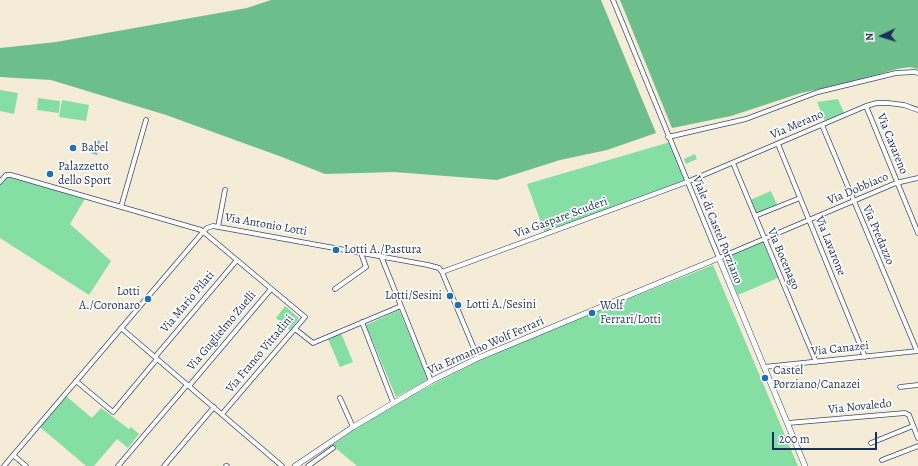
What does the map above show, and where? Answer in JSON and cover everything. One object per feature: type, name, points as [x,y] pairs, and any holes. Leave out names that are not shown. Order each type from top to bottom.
[{"type":"street","name":"Viale di Castel Porziano","points":[[613,0],[668,138],[805,466]]},
{"type":"street","points":[[668,138],[746,120],[818,92],[896,73],[918,73]]},
{"type":"street","name":"Via Merano","points":[[687,182],[822,126],[866,106],[877,103],[888,103],[904,105],[918,110]]},
{"type":"street","name":"Via Cavareno","points":[[866,106],[896,183],[918,233]]},
{"type":"street","points":[[121,207],[146,120]]},
{"type":"street","name":"Via Predazzo","points":[[822,126],[917,351]]},
{"type":"street","name":"Via Lavarone","points":[[778,144],[865,357]]},
{"type":"street","name":"Via Bocenago","points":[[733,163],[816,362]]},
{"type":"street","name":"Via Franco Vittadini","points":[[0,182],[6,175],[11,176],[201,230],[305,317],[222,414]]},
{"type":"street","name":"Via Dobbiaco","points":[[719,258],[896,183],[918,178]]},
{"type":"street","name":"Via Gaspare Scuderi","points":[[442,272],[687,182]]},
{"type":"street","points":[[218,227],[225,190]]},
{"type":"street","points":[[755,216],[800,198]]},
{"type":"street","name":"Via Antonio Lotti","points":[[203,232],[210,226],[218,227],[428,265],[439,268],[442,272]]},
{"type":"street","points":[[4,466],[203,232]]},
{"type":"street","points":[[335,289],[366,267],[361,253]]},
{"type":"street","points":[[381,256],[431,380]]},
{"type":"street","name":"Via Ermanno Wolf Ferrari","points":[[295,466],[353,427],[431,380],[478,358],[719,258]]},
{"type":"street","name":"Via Mario Pilati","points":[[76,381],[113,412],[237,260]]},
{"type":"street","points":[[442,272],[478,358]]},
{"type":"street","name":"Via Guglielmo Zuelli","points":[[118,466],[271,289]]},
{"type":"street","points":[[295,328],[313,343],[402,306]]},
{"type":"street","points":[[362,322],[393,402]]},
{"type":"street","points":[[121,328],[282,466]]},
{"type":"street","name":"Via Canazei","points":[[764,368],[917,351]]},
{"type":"street","points":[[900,387],[918,385]]},
{"type":"street","points":[[340,398],[353,427]]},
{"type":"street","points":[[164,466],[214,407]]},
{"type":"street","name":"Via Novaledo","points":[[788,423],[905,413],[909,415],[918,438]]},
{"type":"street","points":[[871,443],[913,426]]},
{"type":"street","points":[[882,460],[918,446]]},
{"type":"street","points":[[308,466],[332,448]]},
{"type":"street","points":[[13,455],[26,466]]},
{"type":"green space","points":[[271,0],[601,0],[656,133],[607,150],[560,160],[497,180],[394,172],[325,174],[166,115],[51,80],[0,77],[0,48],[56,42],[247,8]]},
{"type":"green space","points":[[620,0],[918,0],[918,69],[910,67],[897,69],[848,83],[801,93],[731,116],[672,128]]},
{"type":"green space","points":[[0,90],[18,93],[14,114],[0,111]]},
{"type":"green space","points":[[38,98],[60,101],[59,113],[37,110]]},
{"type":"green space","points":[[838,99],[844,113],[825,121],[817,102]]},
{"type":"green space","points":[[62,100],[89,105],[86,121],[59,117]]},
{"type":"green space","points":[[670,142],[687,182],[545,234],[527,184]]},
{"type":"green space","points":[[695,154],[697,159],[686,164],[684,159]]},
{"type":"green space","points":[[6,175],[86,197],[70,224],[111,261],[89,295],[0,238],[0,182]]},
{"type":"green space","points":[[771,191],[777,205],[756,214],[750,200]]},
{"type":"green space","points":[[763,242],[778,278],[738,295],[723,259]]},
{"type":"green space","points":[[713,265],[798,466],[357,466],[332,445],[369,420],[410,396],[477,362],[509,347]]},
{"type":"green space","points":[[285,306],[299,318],[290,330],[276,318]]},
{"type":"green space","points":[[399,310],[428,380],[396,397],[366,325]]},
{"type":"green space","points":[[341,333],[353,362],[340,367],[328,339]]},
{"type":"green space","points":[[66,396],[92,418],[101,408],[129,429],[131,427],[139,434],[128,448],[117,439],[94,466],[86,466],[40,427]]},
{"type":"water","points":[[94,140],[100,141],[97,155],[91,153]]},
{"type":"place","name":"Babel","points":[[73,148]]},
{"type":"place","name":"Palazzetto dello Sport","points":[[50,174]]},
{"type":"place","name":"Lotti A./Pastura","points":[[336,250]]},
{"type":"place","name":"Lotti/Sesini","points":[[450,296]]},
{"type":"place","name":"Lotti A./Coronaro","points":[[148,299]]},
{"type":"place","name":"Lotti A./Sesini","points":[[458,305]]},
{"type":"place","name":"Wolf Ferrari/Lotti","points":[[592,313]]},
{"type":"place","name":"Castel Porziano/Canazei","points":[[765,378]]}]
